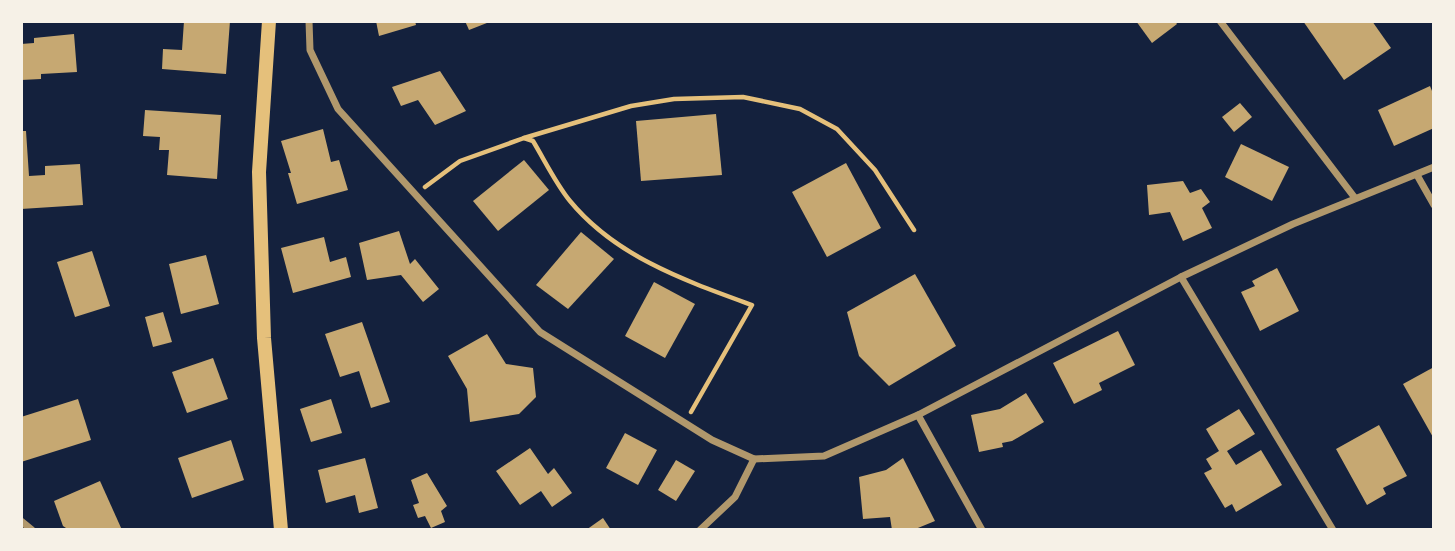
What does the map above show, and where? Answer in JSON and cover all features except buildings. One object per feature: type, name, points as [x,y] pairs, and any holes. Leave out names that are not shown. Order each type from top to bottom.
[{"type":"main road","points":[[269,21],[259,172],[264,338],[281,530]]},
{"type":"street","points":[[309,21],[310,50],[338,109],[540,332],[685,424],[754,459],[824,456],[918,415],[1181,277],[1355,198],[1434,167]]},
{"type":"street","points":[[1220,21],[1355,198]]},
{"type":"street","points":[[1417,175],[1434,205]]},
{"type":"street","points":[[1181,277],[1333,530]]},
{"type":"street","points":[[918,415],[982,530]]},
{"type":"street","points":[[700,530],[735,498],[754,459]]},
{"type":"street","points":[[21,521],[33,530]]},
{"type":"path","points":[[416,194],[460,161],[524,138],[631,106],[674,99],[743,97],[800,109],[837,129],[875,170],[914,230]]},
{"type":"path","points":[[524,138],[533,141],[570,201],[606,236],[643,260],[686,281],[752,305],[685,424]]}]
